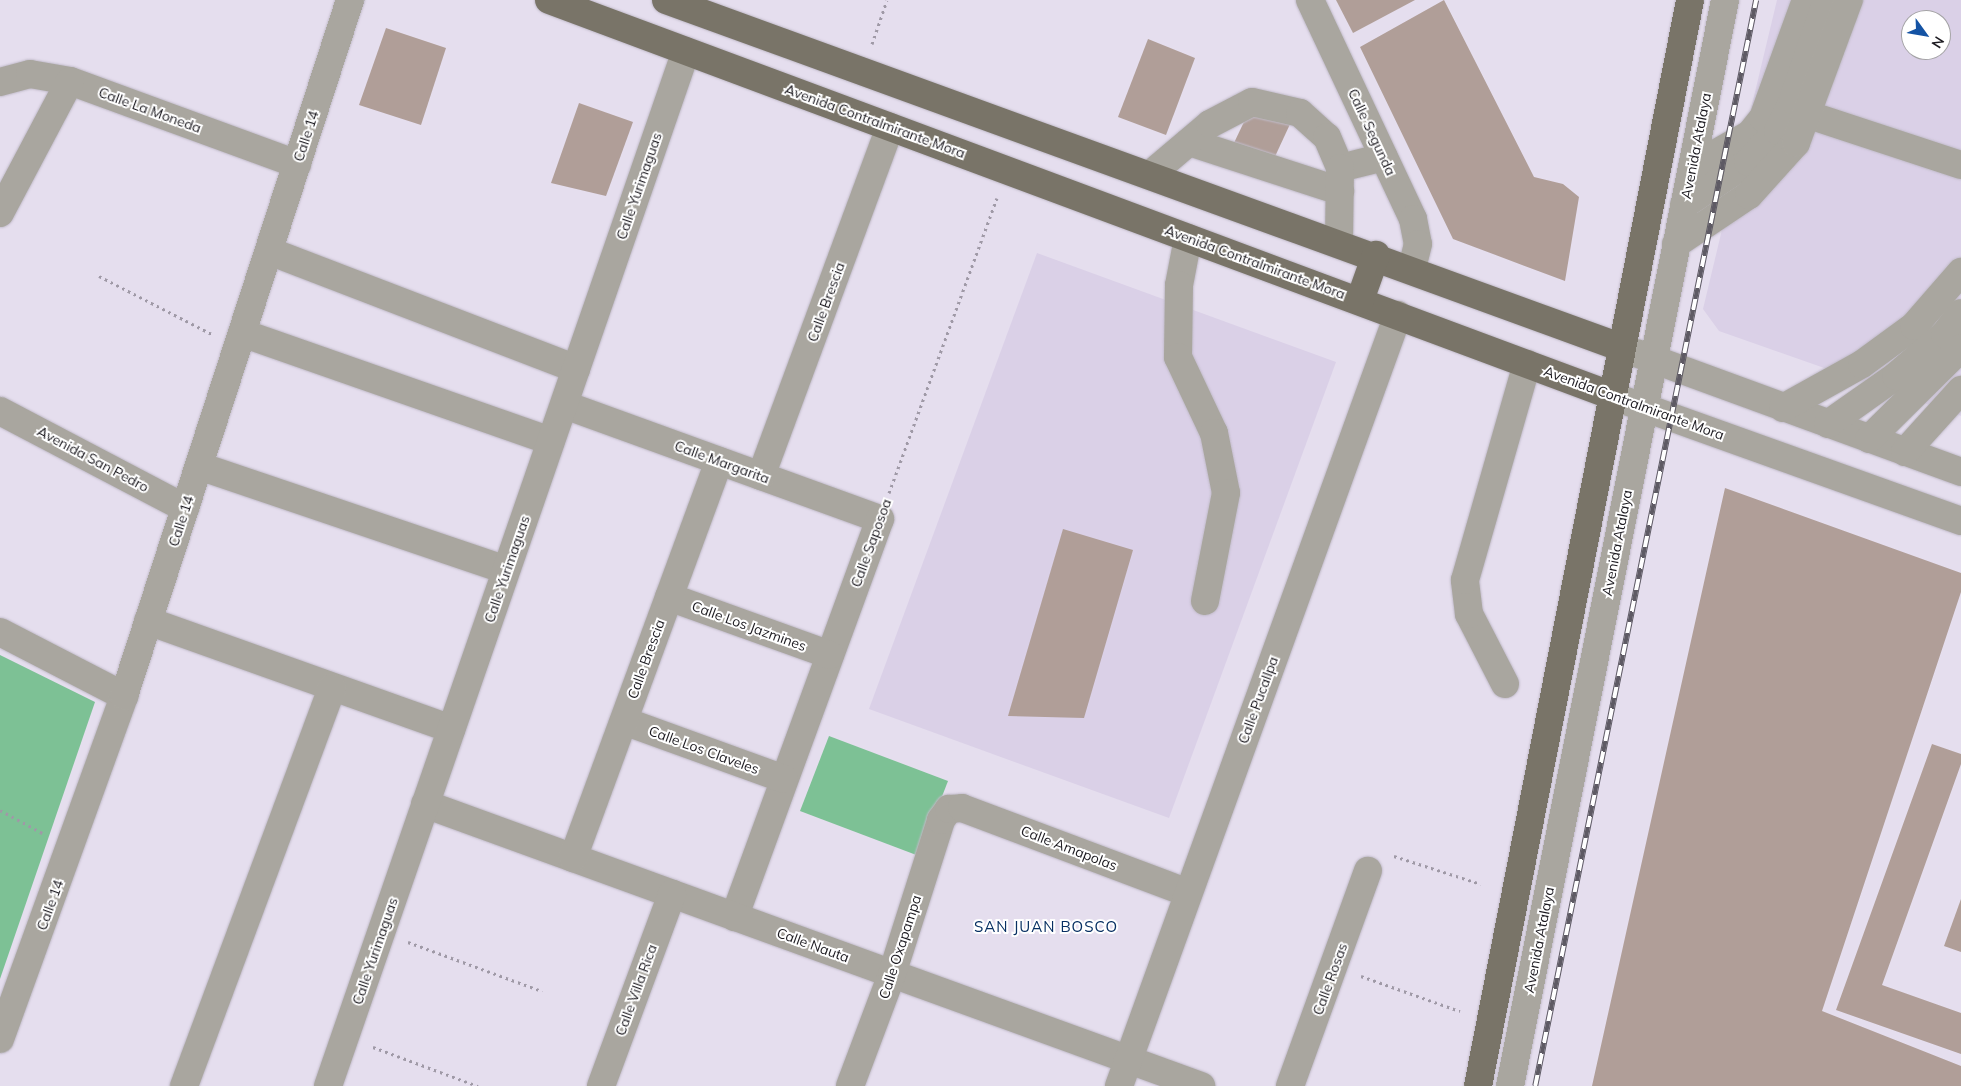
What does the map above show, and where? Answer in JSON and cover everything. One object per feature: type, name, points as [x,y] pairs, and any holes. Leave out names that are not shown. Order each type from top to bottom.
[{"type":"main road","name":"Avenida Contralmirante Mora","points":[[549,0],[1188,238],[1398,314],[1610,395]]},
{"type":"main road","points":[[666,0],[1412,268],[1620,347]]},
{"type":"main road","points":[[1478,1086],[1610,395],[1690,0]]},
{"type":"main road","points":[[1360,300],[1376,255]]},
{"type":"street","name":"Calle 14","points":[[0,1039],[71,848],[124,696],[350,0]]},
{"type":"street","name":"Calle Segunda","points":[[1310,0],[1413,220],[1418,244],[1412,268]]},
{"type":"street","name":"Avenida Atalaya","points":[[1510,1086],[1725,0]]},
{"type":"street","points":[[1692,167],[1750,134],[1763,118],[1806,0]]},
{"type":"street","points":[[1684,205],[1748,162],[1778,131],[1793,100],[1827,0]]},
{"type":"street","points":[[1676,244],[1749,195],[1796,143],[1809,115],[1849,0]]},
{"type":"street","name":"Calle Yurimaguas","points":[[328,1086],[686,51]]},
{"type":"street","name":"Calle La Moneda","points":[[0,82],[30,74],[70,81],[297,164]]},
{"type":"street","points":[[0,213],[70,81]]},
{"type":"street","points":[[1151,174],[1210,124],[1252,102],[1300,113],[1327,137],[1340,180],[1339,242]]},
{"type":"street","points":[[1809,115],[1961,166]]},
{"type":"street","name":"Calle Brescia","points":[[762,476],[890,127]]},
{"type":"street","points":[[1189,142],[1340,180],[1384,157]]},
{"type":"street","points":[[1188,238],[1179,285],[1178,357],[1214,433],[1226,493],[1205,601]]},
{"type":"street","points":[[269,251],[576,369]]},
{"type":"street","points":[[1783,408],[1862,364],[1914,326],[1961,272]]},
{"type":"street","points":[[1828,424],[1896,376],[1944,334],[1961,312]]},
{"type":"street","name":"Calle Pucallpa","points":[[1119,1086],[1398,314]]},
{"type":"street","points":[[240,339],[551,441]]},
{"type":"street","points":[[1620,347],[1961,472]]},
{"type":"street","points":[[1869,439],[1961,348]]},
{"type":"street","points":[[1505,684],[1469,614],[1464,580],[1527,364]]},
{"type":"street","points":[[1905,452],[1961,390]]},
{"type":"street","name":"Avenida Contralmirante Mora","points":[[1610,395],[1961,521]]},
{"type":"street","name":"Calle Margarita","points":[[565,405],[880,519]]},
{"type":"street","name":"Avenida San Pedro","points":[[0,411],[185,508]]},
{"type":"street","name":"Calle Brescia","points":[[573,858],[718,461]]},
{"type":"street","points":[[199,466],[506,570]]},
{"type":"street","name":"Calle Saposoa","points":[[734,917],[880,519]]},
{"type":"street","name":"Calle Los Jazmines","points":[[669,597],[830,656]]},
{"type":"street","points":[[148,621],[451,729]]},
{"type":"street","points":[[0,632],[124,696]]},
{"type":"street","points":[[184,1086],[332,688]]},
{"type":"street","name":"Calle Los Claveles","points":[[624,721],[784,779]]},
{"type":"street","name":"Calle Nauta","points":[[425,804],[1201,1086]]},
{"type":"street","name":"Calle Amapolas","points":[[949,809],[962,808],[1188,893]]},
{"type":"street","name":"Calle Oxapampa","points":[[850,1086],[892,974],[940,820],[949,809]]},
{"type":"street","name":"Calle Rosas","points":[[1290,1086],[1336,967],[1368,871]]},
{"type":"street","name":"Calle Villa Rica","points":[[601,1086],[672,894]]},
{"type":"path","points":[[862,71],[887,0]]},
{"type":"path","name":"Calle Saposoa","points":[[880,519],[1007,170]]},
{"type":"path","points":[[99,276],[240,339]]},
{"type":"path","points":[[0,810],[71,848]]},
{"type":"path","points":[[1368,871],[1375,850],[1481,884]]},
{"type":"path","points":[[381,933],[542,991]]},
{"type":"path","points":[[1336,967],[1460,1011]]},
{"type":"path","points":[[345,1036],[478,1086]]},
{"type":"shaded area","points":[[1777,0],[1961,0],[1961,416],[1719,331],[1703,309]]},
{"type":"shaded area","points":[[1037,253],[1336,362],[1169,818],[869,709]]},
{"type":"green space","points":[[0,655],[95,702],[0,979]]},
{"type":"green space","points":[[829,736],[948,781],[919,856],[800,811]]},
{"type":"building","points":[[1336,0],[1415,0],[1353,33]]},
{"type":"building","points":[[1444,0],[1534,177],[1563,184],[1579,197],[1565,281],[1453,239],[1360,47]]},
{"type":"building","points":[[386,28],[446,48],[421,125],[359,105]]},
{"type":"building","points":[[1148,39],[1195,58],[1166,135],[1118,117]]},
{"type":"building","points":[[579,103],[633,122],[606,196],[551,183]]},
{"type":"building","points":[[1252,105],[1291,122],[1272,163],[1233,145]]},
{"type":"building","points":[[1725,488],[1961,573],[1961,592],[1822,1011],[1961,1066],[1961,1086],[1592,1086]]},
{"type":"building","points":[[1063,529],[1133,550],[1084,718],[1008,716]]},
{"type":"building","points":[[1932,744],[1961,754],[1961,764],[1882,985],[1961,1013],[1961,1054],[1836,1010]]},
{"type":"building","points":[[1961,899],[1961,952],[1944,946]]},
{"type":"railway","points":[[1535,1086],[1756,0]]},
{"type":"district","name":"SAN JUAN BOSCO","points":[[1046,927]]}]
